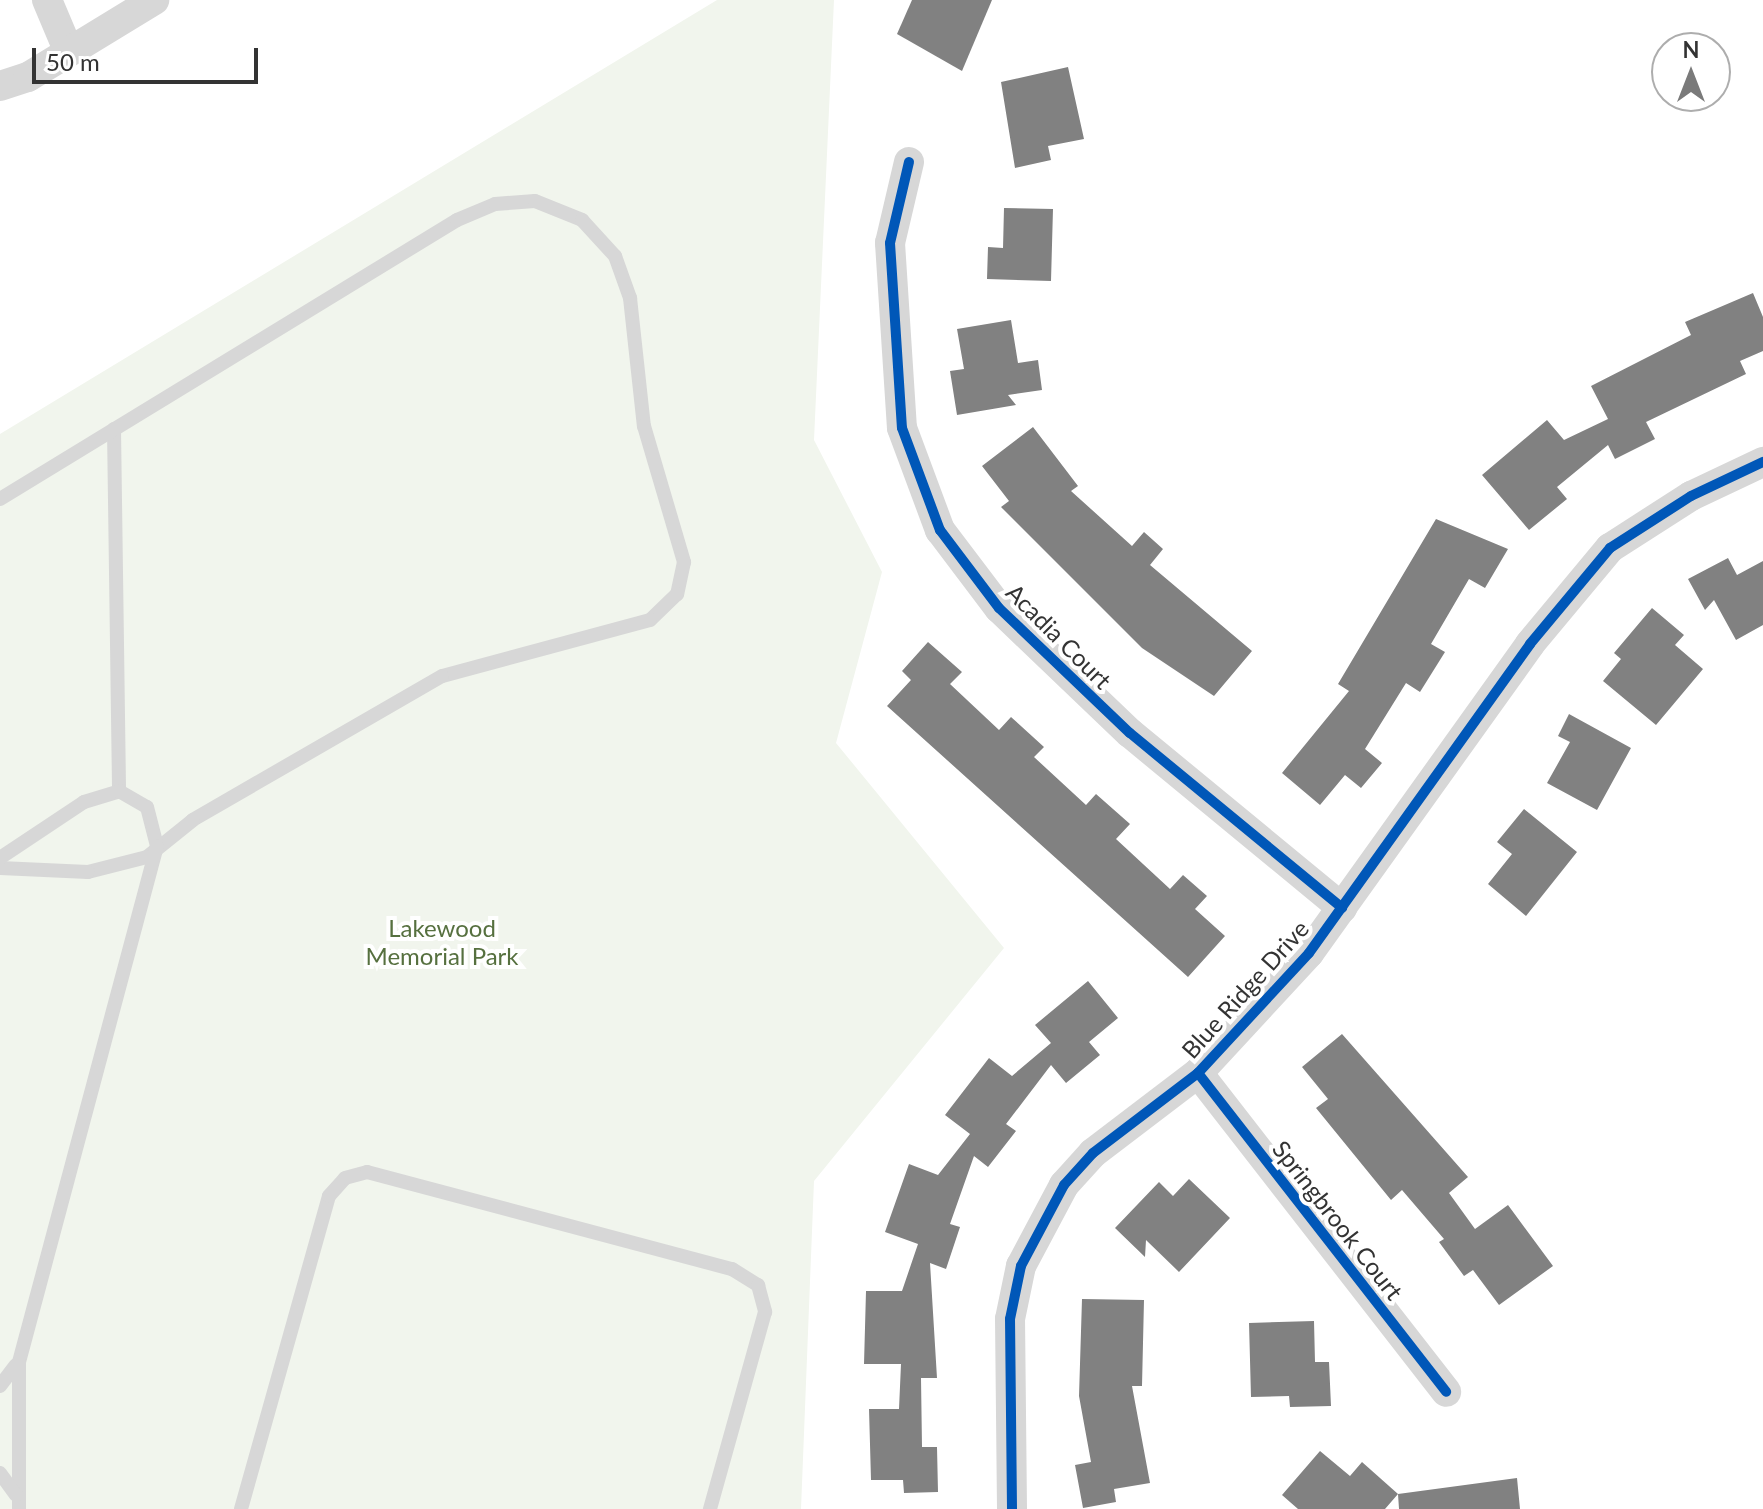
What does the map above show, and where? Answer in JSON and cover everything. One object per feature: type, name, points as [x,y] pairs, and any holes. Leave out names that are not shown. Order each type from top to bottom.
[{"type":"street","points":[[47,0],[69,52]]},
{"type":"street","points":[[0,86],[69,52],[154,0]]},
{"type":"street","name":"Acadia Court","points":[[909,162],[890,243],[902,428],[940,530],[999,608],[1130,733],[1342,908]]},
{"type":"street","name":"Blue Ridge Drive","points":[[1012,1509],[1009,1335],[1021,1266],[1040,1221],[1093,1153],[1198,1073],[1342,908],[1530,644],[1610,548],[1691,496],[1763,462]]},
{"type":"street","name":"Springbrook Court","points":[[1198,1073],[1446,1392]]},
{"type":"lane","points":[[0,499],[457,220],[495,204],[535,201],[582,220],[615,256],[630,298],[644,426],[684,562],[677,594],[650,620],[442,676],[157,846],[147,857],[100,870],[0,868]]},
{"type":"lane","points":[[114,429],[119,791]]},
{"type":"lane","points":[[0,858],[84,802],[119,791],[147,807],[157,846],[150,894],[19,1362],[19,1504]]},
{"type":"lane","points":[[241,1509],[329,1196],[345,1178],[367,1172],[732,1269],[758,1285],[765,1312],[710,1509]]},
{"type":"lane","points":[[0,1386],[19,1362]]},
{"type":"lane","points":[[0,1473],[19,1504]]},
{"type":"green space","name":"Lakewood Memorial Park","points":[[717,0],[834,0],[814,440],[882,572],[836,743],[1004,948],[814,1181],[801,1509],[0,1509],[0,434]]},
{"type":"building","points":[[912,0],[992,0],[962,71],[897,34]]},
{"type":"building","points":[[1068,67],[1084,139],[1048,146],[1051,160],[1015,168],[1001,82]]},
{"type":"building","points":[[1004,208],[1053,209],[1051,281],[987,279],[988,247],[1003,248]]},
{"type":"building","points":[[1753,293],[1763,317],[1763,351],[1740,361],[1746,374],[1646,422],[1655,439],[1615,459],[1608,445],[1557,487],[1567,499],[1529,530],[1482,475],[1547,420],[1564,440],[1608,419],[1591,386],[1691,335],[1685,322]]},
{"type":"building","points":[[1011,320],[1018,363],[1038,360],[1042,390],[1008,395],[1016,405],[957,415],[950,371],[964,369],[957,329]]},
{"type":"building","points":[[1033,427],[1078,486],[1071,491],[1132,546],[1144,532],[1163,549],[1150,565],[1252,651],[1214,696],[1142,648],[1001,507],[1009,501],[982,466]]},
{"type":"building","points":[[1436,519],[1508,549],[1485,588],[1469,579],[1431,644],[1445,652],[1420,692],[1406,683],[1365,749],[1382,763],[1361,788],[1345,775],[1320,805],[1282,773],[1349,691],[1338,684]]},
{"type":"building","points":[[1728,558],[1737,575],[1763,561],[1763,625],[1736,640],[1714,600],[1705,610],[1688,579]]},
{"type":"building","points":[[1652,608],[1684,635],[1675,645],[1703,669],[1656,725],[1603,681],[1621,659],[1614,653]]},
{"type":"building","points":[[928,642],[962,672],[950,684],[999,730],[1011,717],[1044,747],[1034,757],[1086,805],[1096,794],[1130,824],[1116,839],[1170,889],[1183,875],[1207,896],[1195,909],[1225,936],[1188,977],[887,706],[911,680],[902,671]]},
{"type":"building","points":[[1569,714],[1631,748],[1597,810],[1547,783],[1570,742],[1558,736]]},
{"type":"building","points":[[1524,809],[1577,852],[1526,916],[1488,884],[1512,854],[1497,842]]},
{"type":"building","points":[[1088,981],[1118,1018],[1089,1042],[1100,1055],[1066,1083],[1051,1065],[1006,1124],[1016,1131],[988,1167],[974,1156],[950,1224],[960,1227],[946,1269],[930,1263],[937,1378],[921,1378],[922,1447],[937,1447],[938,1492],[904,1493],[903,1480],[871,1480],[869,1409],[899,1409],[901,1364],[864,1364],[866,1291],[902,1291],[918,1244],[885,1232],[909,1164],[938,1175],[970,1134],[945,1115],[989,1058],[1012,1076],[1051,1043],[1035,1025]]},
{"type":"building","points":[[1342,1034],[1468,1177],[1449,1193],[1475,1229],[1508,1205],[1553,1266],[1499,1305],[1473,1270],[1464,1276],[1439,1242],[1444,1239],[1402,1190],[1391,1200],[1316,1108],[1328,1099],[1302,1067]]},
{"type":"building","points":[[1189,1179],[1230,1218],[1179,1272],[1146,1240],[1145,1257],[1115,1228],[1159,1182],[1173,1196]]},
{"type":"building","points":[[1082,1299],[1144,1300],[1142,1386],[1132,1386],[1150,1483],[1114,1489],[1116,1502],[1083,1508],[1075,1465],[1091,1462],[1079,1396]]},
{"type":"building","points":[[1314,1321],[1315,1362],[1329,1362],[1331,1406],[1290,1407],[1289,1396],[1251,1397],[1249,1323]]},
{"type":"building","points":[[1320,1451],[1350,1476],[1362,1462],[1398,1494],[1385,1509],[1298,1509],[1282,1495]]},
{"type":"building","points":[[1517,1478],[1520,1509],[1399,1509],[1398,1494]]},
{"type":"cycle path","points":[[909,162],[890,243],[902,428],[940,530],[999,608],[1130,733],[1342,908]]},
{"type":"cycle path","points":[[1012,1509],[1010,1319],[1021,1266],[1064,1185],[1093,1153],[1198,1073],[1309,953],[1530,644],[1610,548],[1691,496],[1763,462]]},
{"type":"cycle path","points":[[1198,1073],[1446,1392]]}]
